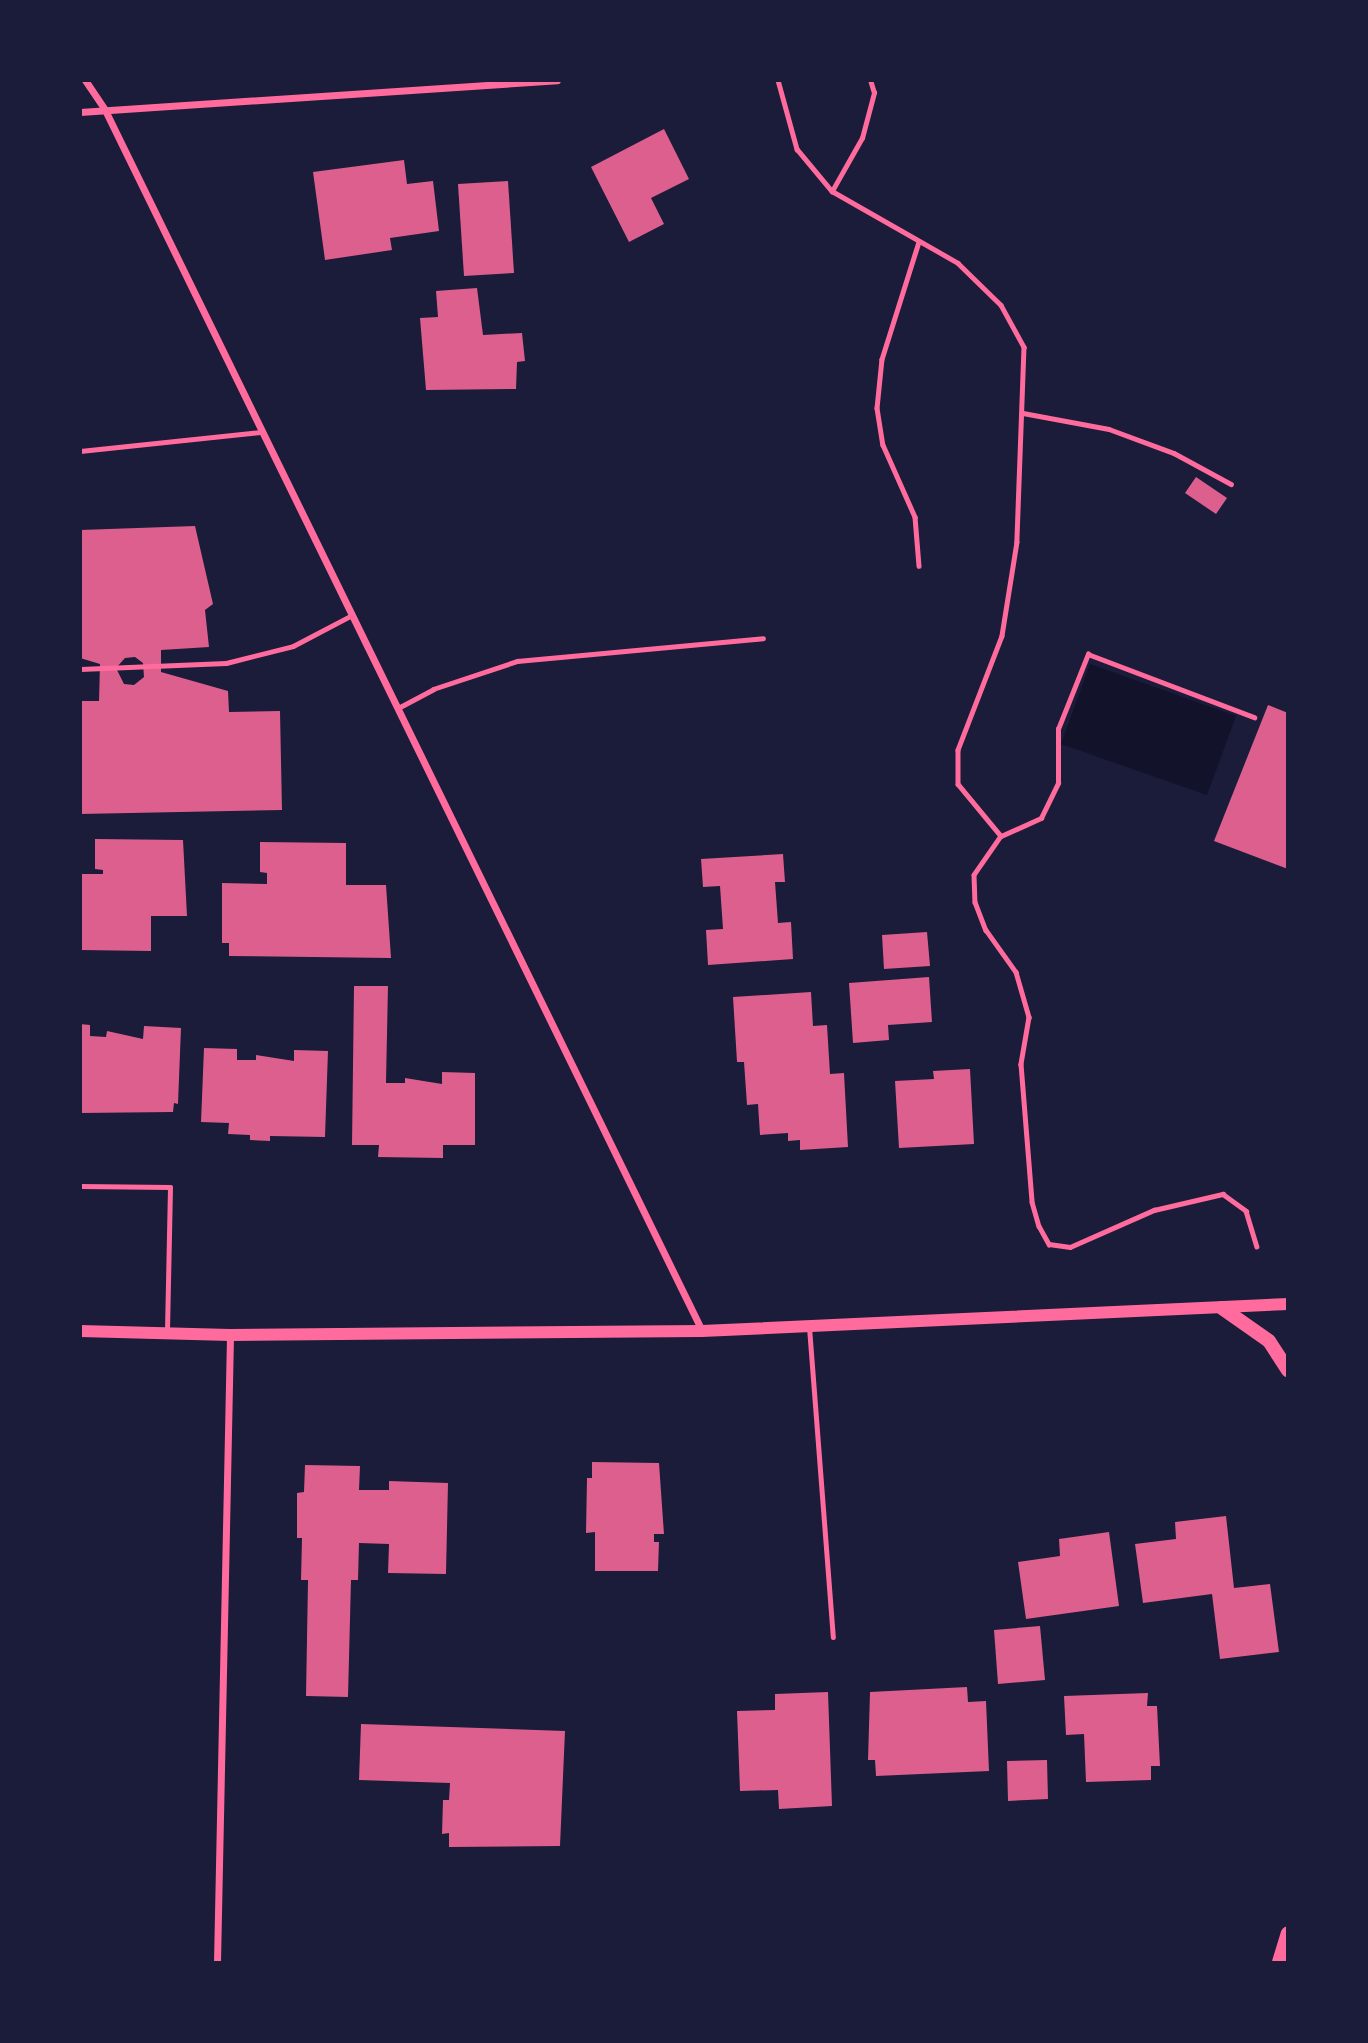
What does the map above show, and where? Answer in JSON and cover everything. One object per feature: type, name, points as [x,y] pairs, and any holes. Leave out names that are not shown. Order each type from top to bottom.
[{"type":"main road","points":[[1222,1308],[1269,1341],[1287,1370]]},
{"type":"main road","points":[[1279,1962],[1287,1933]]},
{"type":"street","points":[[85,80],[105,110],[702,1331]]},
{"type":"street","points":[[80,112],[557,80]]},
{"type":"street","points":[[80,1331],[230,1335],[702,1331],[1287,1304]]},
{"type":"street","points":[[217,1962],[230,1335]]},
{"type":"lane","points":[[80,451],[262,432]]},
{"type":"lane","points":[[80,669],[226,663],[293,646],[352,615]]},
{"type":"lane","points":[[398,708],[433,688],[517,661],[763,638]]},
{"type":"lane","points":[[80,1186],[170,1187],[167,1334]]},
{"type":"lane","points":[[809,1327],[833,1637]]},
{"type":"path","points":[[778,80],[797,149],[832,191],[958,263],[1001,305],[1024,347],[1017,542],[1002,636],[958,750],[958,784],[1001,836]]},
{"type":"path","points":[[832,191],[862,138],[874,93],[870,80]]},
{"type":"path","points":[[919,242],[881,359],[877,408],[883,445],[915,517],[919,566]]},
{"type":"path","points":[[1023,412],[1109,429],[1174,453],[1231,484]]},
{"type":"path","points":[[1255,717],[1087,654],[1058,729],[1058,783],[1041,818],[1001,836],[974,875],[975,902],[986,930],[1016,972],[1029,1017],[1021,1064],[1032,1202],[1049,1244],[1070,1247],[1154,1210],[1223,1194],[1246,1211],[1257,1245]]},
{"type":"shaded area","points":[[1090,664],[1236,716],[1207,795],[1061,744]]},
{"type":"building","points":[[664,129],[689,179],[651,198],[664,224],[629,242],[591,167]]},
{"type":"building","points":[[404,160],[407,184],[433,181],[439,231],[390,238],[392,250],[325,260],[313,172]]},
{"type":"building","points":[[508,181],[514,273],[464,276],[458,184]]},
{"type":"building","points":[[477,288],[483,335],[522,333],[525,361],[517,362],[516,389],[426,390],[420,318],[438,317],[436,291]]},
{"type":"building","points":[[1196,477],[1227,498],[1216,514],[1185,493]]},
{"type":"building","points":[[195,526],[213,604],[205,610],[209,647],[161,650],[161,672],[228,691],[229,712],[280,711],[282,810],[80,814],[80,701],[99,701],[100,664],[80,658],[80,530]],"holes":[[[135,657],[143,663],[144,677],[134,685],[124,684],[116,668],[125,658]]]},
{"type":"building","points":[[1268,705],[1288,713],[1288,869],[1214,841]]},
{"type":"building","points":[[95,839],[183,840],[187,916],[151,916],[151,951],[80,950],[80,874],[103,874],[103,870],[95,869]]},
{"type":"building","points":[[260,842],[346,843],[346,885],[386,885],[391,958],[229,956],[229,943],[222,943],[222,883],[267,884],[267,873],[260,872]]},
{"type":"building","points":[[783,854],[785,882],[775,882],[778,923],[791,922],[793,959],[708,965],[706,930],[723,929],[720,886],[703,887],[701,859]]},
{"type":"building","points":[[927,932],[930,966],[884,969],[882,935]]},
{"type":"building","points":[[929,977],[932,1022],[888,1025],[889,1040],[853,1043],[849,983]]},
{"type":"building","points":[[354,986],[388,986],[386,1083],[405,1083],[405,1078],[442,1084],[442,1072],[475,1073],[475,1145],[443,1145],[443,1158],[378,1157],[379,1145],[352,1145]]},
{"type":"building","points":[[811,992],[813,1026],[827,1025],[830,1074],[844,1073],[848,1147],[800,1150],[800,1140],[788,1141],[788,1133],[760,1135],[758,1104],[747,1105],[744,1062],[737,1062],[733,997]]},
{"type":"building","points":[[80,1024],[90,1025],[90,1036],[106,1037],[107,1031],[143,1039],[144,1026],[181,1028],[178,1104],[174,1103],[173,1112],[80,1113]]},
{"type":"building","points":[[204,1048],[237,1049],[237,1060],[256,1060],[256,1055],[294,1061],[294,1050],[328,1051],[325,1137],[270,1136],[270,1141],[250,1140],[250,1135],[228,1134],[229,1123],[201,1122]]},
{"type":"building","points":[[970,1069],[974,1144],[899,1148],[895,1081],[934,1079],[933,1071]]},
{"type":"building","points":[[592,1462],[659,1463],[664,1534],[654,1534],[654,1542],[659,1542],[658,1571],[595,1571],[595,1532],[586,1533],[587,1478],[592,1478]]},
{"type":"building","points":[[305,1465],[360,1466],[359,1490],[389,1490],[389,1481],[448,1483],[446,1574],[388,1573],[389,1544],[359,1543],[358,1580],[351,1580],[348,1697],[306,1696],[308,1580],[301,1580],[302,1538],[297,1538],[297,1493],[304,1492]]},
{"type":"building","points":[[1226,1516],[1234,1588],[1270,1584],[1279,1652],[1220,1659],[1212,1594],[1143,1603],[1135,1544],[1176,1539],[1175,1522]]},
{"type":"building","points":[[1109,1532],[1119,1606],[1026,1619],[1018,1562],[1060,1556],[1059,1539]]},
{"type":"building","points":[[1040,1626],[1045,1680],[998,1684],[994,1630]]},
{"type":"building","points":[[967,1687],[968,1702],[986,1701],[989,1771],[876,1776],[875,1760],[868,1760],[870,1692]]},
{"type":"building","points":[[828,1692],[832,1806],[779,1809],[778,1790],[740,1791],[737,1711],[775,1710],[775,1694]]},
{"type":"building","points":[[1148,1693],[1147,1706],[1157,1706],[1160,1766],[1151,1766],[1151,1780],[1086,1782],[1084,1734],[1066,1735],[1064,1696]]},
{"type":"building","points":[[361,1724],[565,1731],[560,1846],[449,1847],[449,1833],[442,1834],[443,1800],[449,1800],[450,1783],[359,1780]]},
{"type":"building","points":[[1047,1760],[1048,1799],[1008,1801],[1007,1761]]}]
